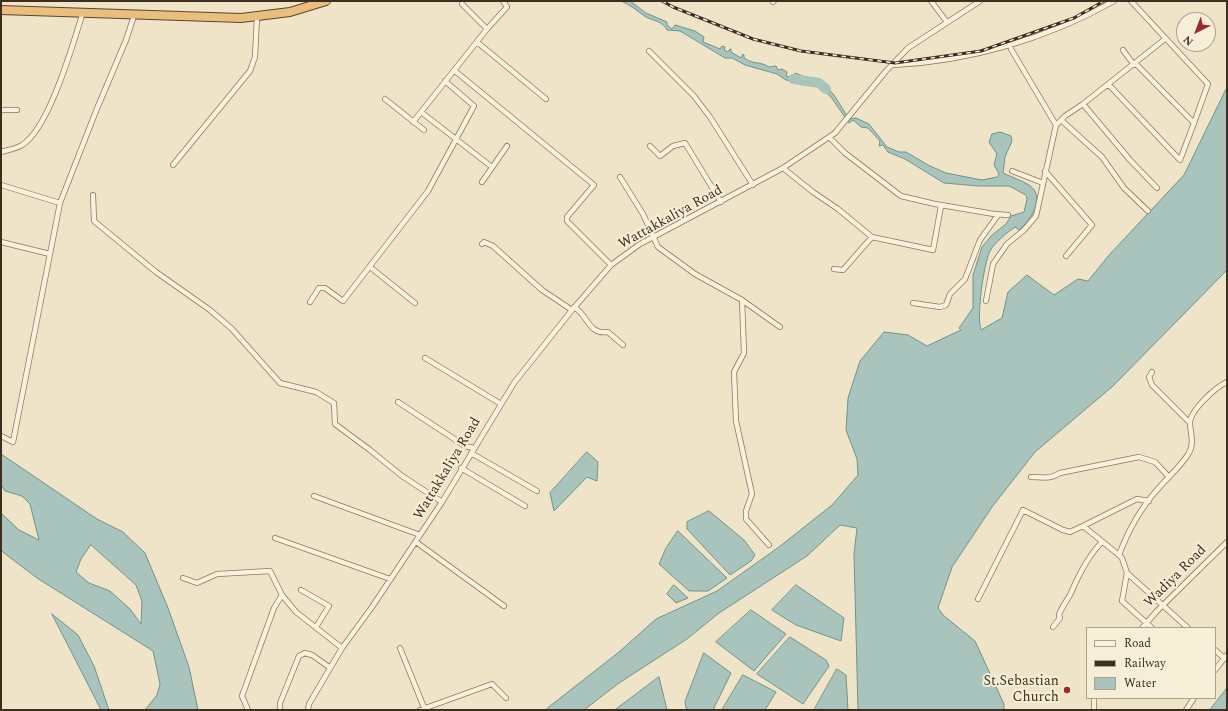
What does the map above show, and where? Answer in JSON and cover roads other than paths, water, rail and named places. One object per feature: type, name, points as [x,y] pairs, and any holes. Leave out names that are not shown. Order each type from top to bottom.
[{"type":"highway","points":[[1,10],[83,12],[204,18],[257,17],[290,12],[326,1]]},
{"type":"street","points":[[414,122],[487,29],[507,7],[503,1]]},
{"type":"street","points":[[931,1],[946,22]]},
{"type":"street","name":"Wattakkaliya Road","points":[[308,710],[309,704],[329,667],[416,542],[514,383],[573,308],[611,265],[640,244],[753,185],[829,137],[842,125],[908,48],[980,1]]},
{"type":"street","points":[[893,65],[968,57],[1061,28],[1090,15],[1114,1]]},
{"type":"street","points":[[1109,85],[1180,160],[1208,84],[1165,39],[1142,10],[1131,1]]},
{"type":"street","points":[[462,4],[487,29]]},
{"type":"street","points":[[1,152],[22,145],[37,130],[64,72],[83,12]]},
{"type":"street","points":[[1,436],[13,442],[60,203],[96,110],[126,40],[133,19],[133,14]]},
{"type":"street","points":[[173,165],[250,71],[255,57],[257,17]]},
{"type":"street","points":[[986,302],[993,264],[1007,244],[1024,230],[1036,216],[1056,126],[1061,120],[1109,85],[1165,39]]},
{"type":"street","points":[[477,42],[546,99]]},
{"type":"street","points":[[1011,49],[1056,126]]},
{"type":"street","points":[[1123,50],[1194,123]]},
{"type":"street","points":[[649,51],[694,96],[710,117],[753,185]]},
{"type":"street","points":[[455,70],[594,185],[567,217],[567,221],[611,265]]},
{"type":"street","points":[[310,302],[319,288],[325,288],[343,301],[428,191],[474,106],[445,81]]},
{"type":"street","points":[[385,99],[424,130]]},
{"type":"street","points":[[1083,104],[1130,160],[1157,188]]},
{"type":"street","points":[[1,110],[17,110]]},
{"type":"street","points":[[421,112],[492,167]]},
{"type":"street","points":[[1061,120],[1102,157],[1124,188],[1148,211]]},
{"type":"street","points":[[829,137],[845,153],[901,196],[941,206],[1008,215]]},
{"type":"street","points":[[650,146],[660,156],[673,146],[685,143],[721,202]]},
{"type":"street","points":[[482,182],[506,146]]},
{"type":"street","points":[[782,168],[838,209],[872,237],[933,250],[941,206]]},
{"type":"street","points":[[1012,171],[1043,183]]},
{"type":"street","points":[[1045,171],[1092,226],[1066,256]]},
{"type":"street","points":[[620,177],[643,214],[658,246],[695,274],[742,300],[780,327]]},
{"type":"street","points":[[1,185],[60,203]]},
{"type":"street","points":[[93,195],[94,221],[156,272],[210,310],[232,329],[280,383],[316,392],[334,403],[335,424],[402,476],[442,502]]},
{"type":"street","points":[[913,303],[940,307],[946,305],[950,294],[965,279],[980,240],[996,214]]},
{"type":"street","points":[[834,269],[843,270],[872,237]]},
{"type":"street","points":[[1,242],[50,254]]},
{"type":"street","points":[[482,244],[484,242],[493,246],[542,290],[573,308],[591,328],[598,332],[608,332],[623,345]]},
{"type":"street","points":[[370,267],[415,303]]},
{"type":"street","points":[[742,300],[744,353],[734,372],[736,421],[752,494],[746,511],[746,519],[769,545]]},
{"type":"street","points":[[425,358],[501,404]]},
{"type":"street","points":[[1119,555],[1131,526],[1168,477],[1188,455],[1192,447],[1193,436],[1190,423],[1152,385],[1149,377],[1152,372]]},
{"type":"street","points":[[1190,423],[1194,413],[1209,395],[1218,387],[1227,382]]},
{"type":"street","points":[[398,402],[465,446],[537,490]]},
{"type":"street","points":[[1031,476],[1044,479],[1052,478],[1060,473],[1139,457],[1155,462],[1168,477]]},
{"type":"street","points":[[462,468],[525,506]]},
{"type":"street","points":[[314,496],[420,535]]},
{"type":"street","points":[[978,599],[1023,510],[1070,532],[1137,499],[1149,501]]},
{"type":"street","points":[[1083,526],[1122,558],[1127,573],[1126,584],[1121,599],[1150,627]]},
{"type":"street","points":[[275,538],[390,579]]},
{"type":"street","points":[[416,542],[504,606]]},
{"type":"street","points":[[1053,628],[1060,618],[1058,615],[1062,604],[1071,592],[1090,554],[1102,542]]},
{"type":"street","name":"Wadiya Road","points":[[1143,627],[1162,606],[1227,542]]},
{"type":"street","points":[[183,578],[197,583],[217,574],[270,571],[282,596],[296,612],[342,648]]},
{"type":"street","points":[[1127,573],[1187,627]]},
{"type":"street","points":[[301,590],[329,606],[316,627]]},
{"type":"street","points":[[248,710],[242,696],[274,608],[282,596]]},
{"type":"street","points":[[400,648],[423,710],[492,684],[506,698]]},
{"type":"street","points":[[1216,651],[1226,656],[1216,669]]},
{"type":"street","points":[[280,710],[280,703],[299,656],[305,653],[312,655],[329,667]]},
{"type":"street","points":[[1094,699],[1094,710]]},
{"type":"street","points":[[1186,710],[1193,699]]},
{"type":"water","points":[[621,1],[630,1],[646,13],[667,22],[667,25],[672,29],[675,25],[695,31],[704,37],[703,42],[720,49],[722,46],[725,47],[724,50],[728,52],[731,49],[731,52],[741,58],[743,54],[744,58],[751,62],[763,64],[769,67],[776,66],[778,70],[782,69],[787,72],[786,76],[793,78],[795,73],[803,76],[808,84],[821,81],[834,95],[849,119],[856,118],[869,124],[887,147],[899,152],[906,152],[928,165],[946,173],[982,180],[997,177],[999,174],[994,165],[997,154],[989,142],[992,134],[1000,132],[1011,136],[1012,141],[1005,157],[1003,173],[1029,185],[1037,196],[1037,202],[1028,221],[1019,230],[1015,227],[998,241],[990,251],[985,267],[981,290],[979,314],[981,330],[1002,318],[1008,292],[1027,275],[1054,295],[1078,279],[1088,281],[1110,254],[1184,175],[1227,87],[1227,270],[1113,386],[1035,452],[992,507],[952,567],[938,608],[943,615],[975,641],[1004,704],[1004,710],[858,710],[854,554],[857,528],[840,525],[807,556],[719,613],[687,639],[619,683],[584,710],[545,710],[619,652],[656,619],[717,591],[779,547],[832,505],[858,475],[857,459],[846,430],[848,398],[860,361],[884,332],[908,335],[927,346],[961,330],[959,328],[973,308],[973,275],[982,247],[992,235],[1006,224],[1011,216],[1024,212],[1027,199],[1026,195],[1009,186],[979,186],[944,183],[905,159],[888,152],[883,145],[879,146],[880,141],[868,128],[861,127],[853,120],[849,123],[831,97],[820,87],[786,80],[777,74],[745,65],[732,58],[725,58],[680,31],[667,30],[660,23],[646,17]]},
{"type":"water","points":[[587,452],[598,462],[597,481],[587,477],[554,511],[550,493]]},
{"type":"water","points":[[1,454],[97,519],[123,532],[145,553],[168,608],[189,667],[198,710],[145,710],[157,695],[160,684],[153,651],[37,578],[1,550],[1,513],[19,530],[39,540],[30,504],[22,496],[5,491],[1,485]],"holes":[[[91,545],[136,585],[142,601],[141,624],[130,609],[110,591],[89,583],[76,572],[81,559]]]},
{"type":"water","points":[[709,511],[744,540],[755,555],[751,561],[730,575],[687,529],[687,522]]},
{"type":"water","points":[[678,531],[727,578],[708,591],[689,591],[659,564],[666,548]]},
{"type":"water","points":[[674,585],[688,598],[676,603],[667,594]]},
{"type":"water","points":[[796,585],[844,618],[841,641],[796,625],[772,610]]},
{"type":"water","points":[[751,610],[786,634],[754,671],[716,642]]},
{"type":"water","points":[[52,614],[78,635],[94,666],[109,710],[101,710]]},
{"type":"water","points":[[790,637],[826,660],[829,666],[803,704],[757,674]]},
{"type":"water","points":[[704,653],[731,673],[713,710],[689,710],[686,708],[685,702]]},
{"type":"water","points":[[837,669],[846,675],[848,710],[814,710]]},
{"type":"water","points":[[743,675],[776,692],[765,710],[722,710]]},
{"type":"water","points":[[659,677],[667,710],[615,710]]},
{"type":"water","points":[[1227,688],[1227,710],[1210,710]]},
{"type":"waterway","points":[[793,79],[819,83],[826,89]]},
{"type":"railway","points":[[662,1],[673,7],[753,39],[801,51],[895,63],[981,51],[1074,18],[1104,1]]},
{"type":"place","name":"St.Sebastian Church","points":[[1067,690]]}]
